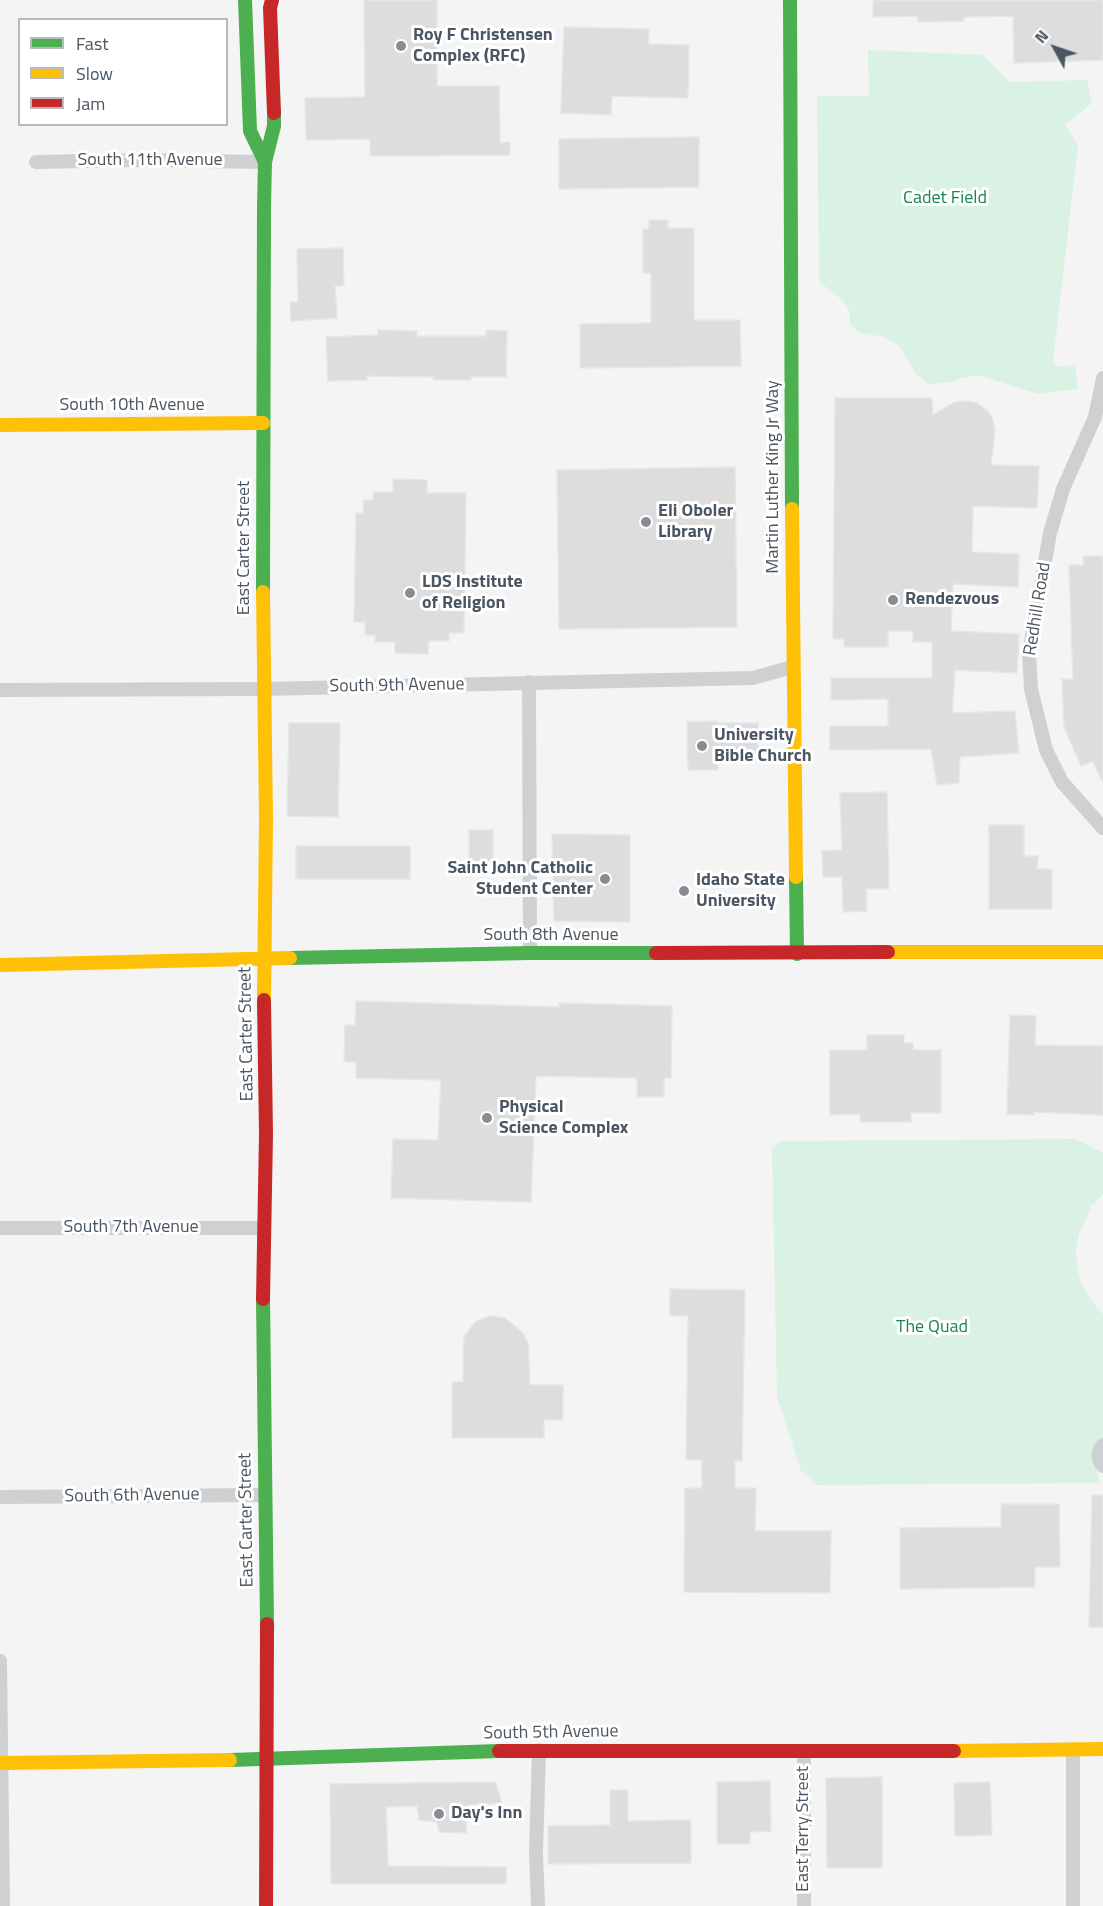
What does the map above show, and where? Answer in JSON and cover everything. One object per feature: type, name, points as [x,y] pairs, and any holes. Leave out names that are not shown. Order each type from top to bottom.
[{"type":"street","name":"East Carter Street","points":[[245,0],[244,34],[250,131],[265,162]]},
{"type":"street","name":"East Carter Street","points":[[266,1906],[268,1760],[263,1228],[266,1134],[264,959],[266,818],[263,689],[263,423],[265,162],[274,126],[270,9],[272,0]]},
{"type":"street","name":"Martin Luther King Jr Way","points":[[790,0],[792,667],[796,954]]},
{"type":"street","name":"South 11th Avenue","points":[[36,162],[265,162]]},
{"type":"street","name":"Redhill Road","points":[[1103,378],[1095,417],[1063,489],[1050,533],[1029,653],[1031,688],[1046,750],[1062,782],[1103,828]]},
{"type":"street","name":"South 10th Avenue","points":[[0,425],[263,423]]},
{"type":"street","name":"South 9th Avenue","points":[[0,690],[263,689],[753,678],[792,667]]},
{"type":"street","points":[[529,682],[530,953]]},
{"type":"street","name":"South 8th Avenue","points":[[0,965],[530,953],[1103,952]]},
{"type":"street","name":"South 7th Avenue","points":[[0,1227],[263,1228]]},
{"type":"street","points":[[1103,1444],[1098,1453],[1103,1466]]},
{"type":"street","name":"South 6th Avenue","points":[[0,1497],[264,1495]]},
{"type":"street","points":[[0,1661],[3,1906]]},
{"type":"street","points":[[1073,1749],[1073,1906]]},
{"type":"street","name":"South 5th Avenue","points":[[1,1763],[268,1760],[539,1750],[804,1752],[1103,1749]]},
{"type":"street","points":[[538,1906],[536,1852],[539,1750]]},
{"type":"street","name":"East Terry Street","points":[[804,1752],[804,1906]]},
{"type":"green space","name":"Cadet Field","points":[[868,50],[983,55],[1010,82],[1087,80],[1092,103],[1065,125],[1078,145],[1053,362],[1058,367],[1075,365],[1078,389],[1038,394],[977,375],[952,382],[928,384],[916,374],[899,346],[884,337],[858,332],[850,325],[847,306],[819,281],[817,96],[869,96]]},
{"type":"green space","name":"The Quad","points":[[1076,1139],[1103,1153],[1103,1194],[1093,1205],[1089,1205],[1091,1207],[1074,1250],[1076,1250],[1083,1285],[1091,1300],[1103,1314],[1103,1438],[1096,1445],[1099,1483],[817,1485],[801,1471],[777,1397],[772,1148],[780,1141]]},
{"type":"building","name":"Roy F Christensen Complex (RFC)","points":[[364,0],[437,0],[437,86],[499,86],[500,143],[510,142],[510,155],[370,156],[370,139],[306,140],[305,98],[365,97]]},
{"type":"building","points":[[873,0],[1103,0],[1103,60],[1014,63],[1013,16],[964,17],[964,21],[918,22],[918,16],[873,17]]},
{"type":"building","points":[[564,27],[649,29],[648,44],[689,45],[688,98],[612,96],[611,115],[561,113]]},
{"type":"building","points":[[699,137],[699,187],[559,189],[559,139]]},
{"type":"building","points":[[649,220],[668,220],[668,228],[694,228],[694,320],[740,320],[741,366],[580,368],[580,324],[651,323],[651,273],[643,273],[643,229],[649,229]]},
{"type":"building","points":[[343,248],[344,286],[335,286],[337,318],[291,321],[290,302],[298,302],[297,249]]},
{"type":"building","points":[[378,330],[417,331],[417,336],[486,336],[486,330],[507,331],[506,377],[434,380],[434,377],[367,376],[367,380],[328,381],[326,337],[378,335]]},
{"type":"building","name":"Rendezvous","points":[[835,398],[932,398],[933,415],[955,402],[977,403],[988,411],[993,420],[995,430],[991,465],[1039,466],[1037,508],[973,506],[972,552],[1019,554],[1018,587],[953,584],[951,631],[1019,634],[1017,673],[955,670],[952,713],[1015,711],[1019,753],[960,757],[959,783],[937,785],[931,749],[830,750],[830,726],[888,726],[888,699],[831,700],[831,678],[932,678],[932,642],[913,642],[913,631],[888,631],[888,647],[844,647],[844,639],[833,639]]},
{"type":"building","name":"Eli Oboler Library","points":[[735,467],[737,627],[559,629],[557,470]]},
{"type":"building","name":"LDS Institute of Religion","points":[[393,479],[427,480],[427,493],[466,493],[464,633],[449,633],[449,641],[429,641],[428,654],[395,653],[395,642],[375,642],[375,635],[365,635],[365,622],[354,622],[356,513],[363,513],[364,500],[373,500],[373,492],[393,492]]},
{"type":"building","points":[[1083,556],[1103,556],[1103,783],[1093,761],[1081,766],[1064,727],[1062,679],[1073,679],[1069,565],[1084,565]]},
{"type":"building","points":[[717,721],[717,723],[758,723],[758,761],[718,761],[718,770],[688,770],[687,722]]},
{"type":"building","points":[[289,723],[340,723],[338,817],[287,816]]},
{"type":"building","points":[[887,792],[889,889],[866,889],[867,911],[843,912],[842,877],[823,877],[822,851],[842,850],[840,793]]},
{"type":"building","points":[[989,825],[1024,825],[1024,856],[1038,856],[1037,869],[1052,869],[1052,909],[989,909]]},
{"type":"building","points":[[469,830],[493,830],[493,867],[469,867]]},
{"type":"building","name":"Saint John Catholic Student Center","points":[[552,834],[630,835],[630,922],[554,921]]},
{"type":"building","points":[[296,846],[410,846],[410,879],[296,879]]},
{"type":"building","name":"Physical Science Complex","points":[[356,1001],[559,1007],[559,1003],[672,1006],[671,1078],[664,1078],[664,1097],[637,1097],[637,1078],[536,1076],[531,1202],[391,1198],[393,1139],[438,1140],[441,1080],[356,1078],[356,1062],[344,1062],[345,1025],[355,1025]]},
{"type":"building","points":[[1010,1015],[1036,1016],[1035,1045],[1103,1046],[1103,1115],[1034,1112],[1034,1115],[1007,1114]]},
{"type":"building","points":[[867,1035],[904,1035],[904,1043],[913,1043],[913,1050],[941,1050],[941,1113],[911,1113],[911,1122],[860,1122],[860,1114],[830,1115],[830,1050],[867,1050]]},
{"type":"building","points":[[670,1289],[745,1290],[742,1461],[735,1461],[735,1488],[756,1488],[755,1531],[831,1531],[830,1593],[684,1592],[685,1488],[702,1488],[702,1460],[686,1460],[688,1316],[670,1316]]},
{"type":"building","points":[[490,1316],[505,1318],[522,1332],[528,1342],[530,1385],[563,1385],[563,1420],[544,1420],[544,1438],[452,1438],[452,1382],[463,1382],[464,1337],[475,1322]]},
{"type":"building","points":[[1092,1495],[1103,1495],[1103,1627],[1089,1627]]},
{"type":"building","points":[[1001,1504],[1059,1504],[1060,1567],[1035,1567],[1035,1587],[900,1589],[900,1528],[1001,1527]]},
{"type":"building","points":[[882,1777],[882,1868],[827,1868],[826,1778]]},
{"type":"building","points":[[770,1781],[771,1831],[750,1832],[750,1844],[717,1844],[717,1782]]},
{"type":"building","points":[[495,1782],[502,1803],[467,1805],[466,1833],[439,1832],[437,1822],[419,1820],[417,1806],[386,1807],[388,1866],[506,1867],[506,1884],[331,1884],[330,1784]]},
{"type":"building","points":[[990,1782],[992,1835],[955,1836],[954,1783]]},
{"type":"building","points":[[610,1790],[628,1790],[628,1821],[691,1820],[691,1863],[548,1864],[548,1826],[610,1825]]},
{"type":"traffic: fast","points":[[245,0],[250,131],[265,162]]},
{"type":"traffic: fast","points":[[790,0],[792,509]]},
{"type":"traffic: fast","points":[[263,592],[265,162],[274,126],[274,113]]},
{"type":"traffic: fast","points":[[796,877],[797,954]]},
{"type":"traffic: fast","points":[[290,958],[656,953]]},
{"type":"traffic: fast","points":[[263,1299],[267,1624]]},
{"type":"traffic: fast","points":[[230,1760],[499,1751]]},
{"type":"traffic: slow","points":[[0,425],[263,423]]},
{"type":"traffic: slow","points":[[792,509],[796,877]]},
{"type":"traffic: slow","points":[[263,592],[266,818],[264,1000]]},
{"type":"traffic: slow","points":[[888,952],[1103,952]]},
{"type":"traffic: slow","points":[[0,965],[290,958]]},
{"type":"traffic: slow","points":[[954,1751],[1103,1749]]},
{"type":"traffic: slow","points":[[0,1763],[230,1760]]},
{"type":"traffic: jam","points":[[272,0],[270,8],[274,113]]},
{"type":"traffic: jam","points":[[656,953],[888,952]]},
{"type":"traffic: jam","points":[[263,1299],[266,1134],[264,1000]]},
{"type":"traffic: jam","points":[[266,1906],[267,1624]]},
{"type":"traffic: jam","points":[[499,1751],[954,1751]]},
{"type":"place","name":"Roy F Christensen Complex (RFC)","points":[[401,46]]},
{"type":"place","name":"Eli Oboler Library","points":[[646,522]]},
{"type":"place","name":"LDS Institute of Religion","points":[[410,593]]},
{"type":"place","name":"Rendezvous","points":[[893,600]]},
{"type":"place","name":"University Bible Church","points":[[702,746]]},
{"type":"place","name":"Saint John Catholic Student Center","points":[[605,879]]},
{"type":"place","name":"Idaho State University","points":[[684,891]]},
{"type":"place","name":"Physical Science Complex","points":[[487,1118]]},
{"type":"place","name":"Day's Inn","points":[[439,1814]]}]
